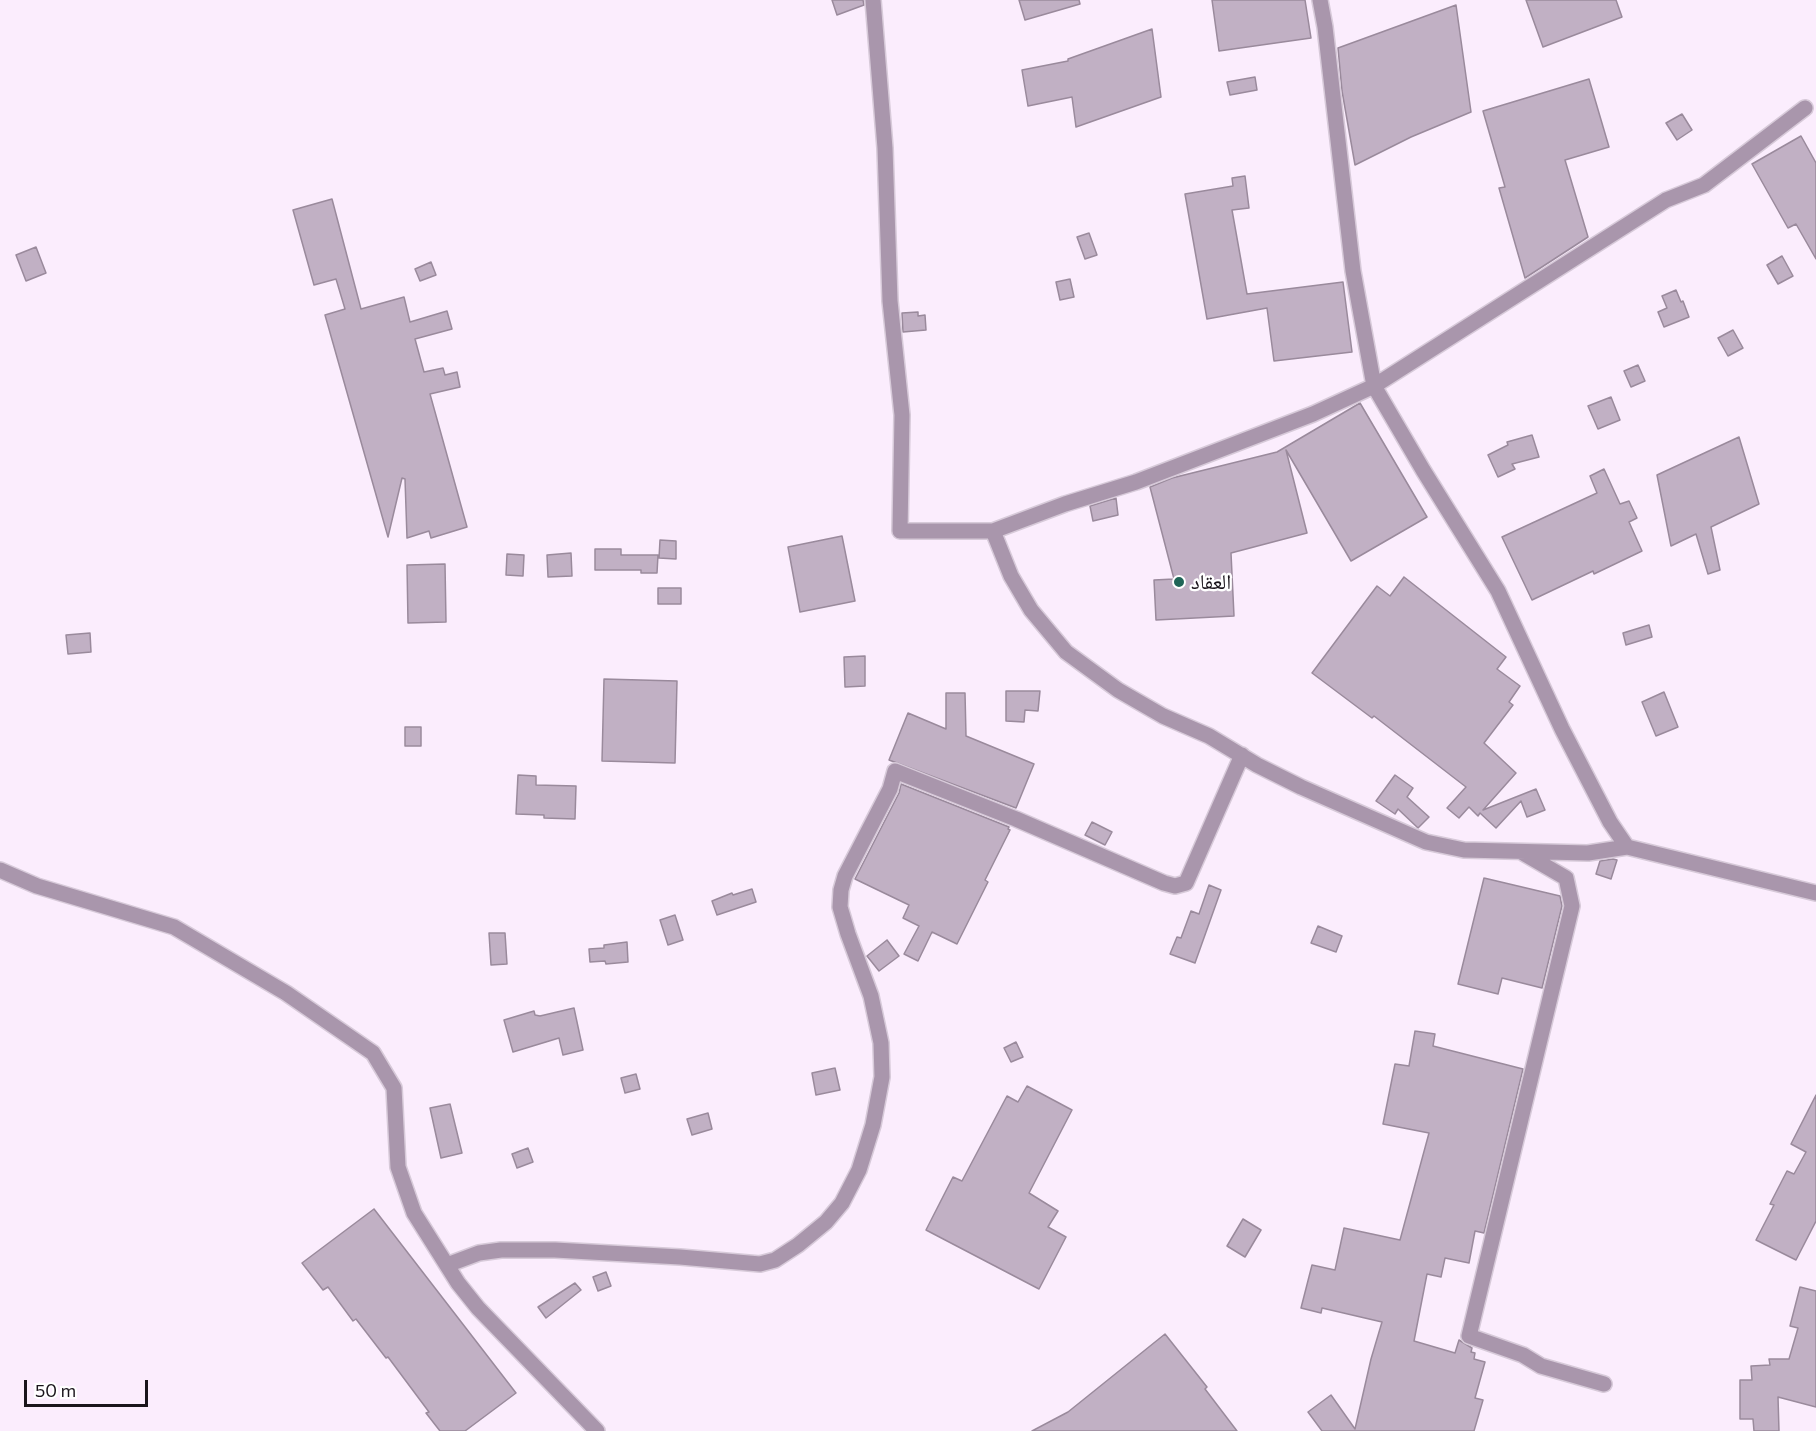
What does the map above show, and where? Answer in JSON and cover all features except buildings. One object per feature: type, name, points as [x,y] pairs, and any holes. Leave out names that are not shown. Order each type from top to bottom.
[{"type":"street","points":[[873,0],[885,148],[890,301],[902,415],[900,531],[993,531],[1065,504],[1159,474],[1313,414],[1374,386],[1666,200],[1704,185],[1805,108]]},
{"type":"street","points":[[1320,0],[1353,271],[1374,386],[1498,591],[1562,729],[1610,822],[1627,847]]},
{"type":"street","points":[[993,531],[1011,576],[1031,610],[1066,652],[1119,690],[1162,716],[1209,736],[1301,787],[1426,842],[1464,850],[1588,853],[1627,847],[1816,892]]},
{"type":"street","points":[[447,1265],[479,1253],[501,1250],[680,1257],[760,1264],[775,1260],[826,1222],[842,1203],[860,1170],[873,1125],[882,1077],[881,1043],[871,996],[845,925],[840,907],[840,890],[890,789],[895,771],[1175,886],[1186,883],[1242,755]]},
{"type":"street","points":[[1520,851],[1566,878],[1572,906],[1469,1336],[1523,1355],[1541,1366],[1604,1384]]},
{"type":"street","points":[[0,870],[37,886],[174,927],[286,993],[373,1053],[394,1088],[398,1167],[414,1213],[478,1308],[597,1431]]},
{"type":"place","name":"العقاد","points":[[1179,582]]}]
